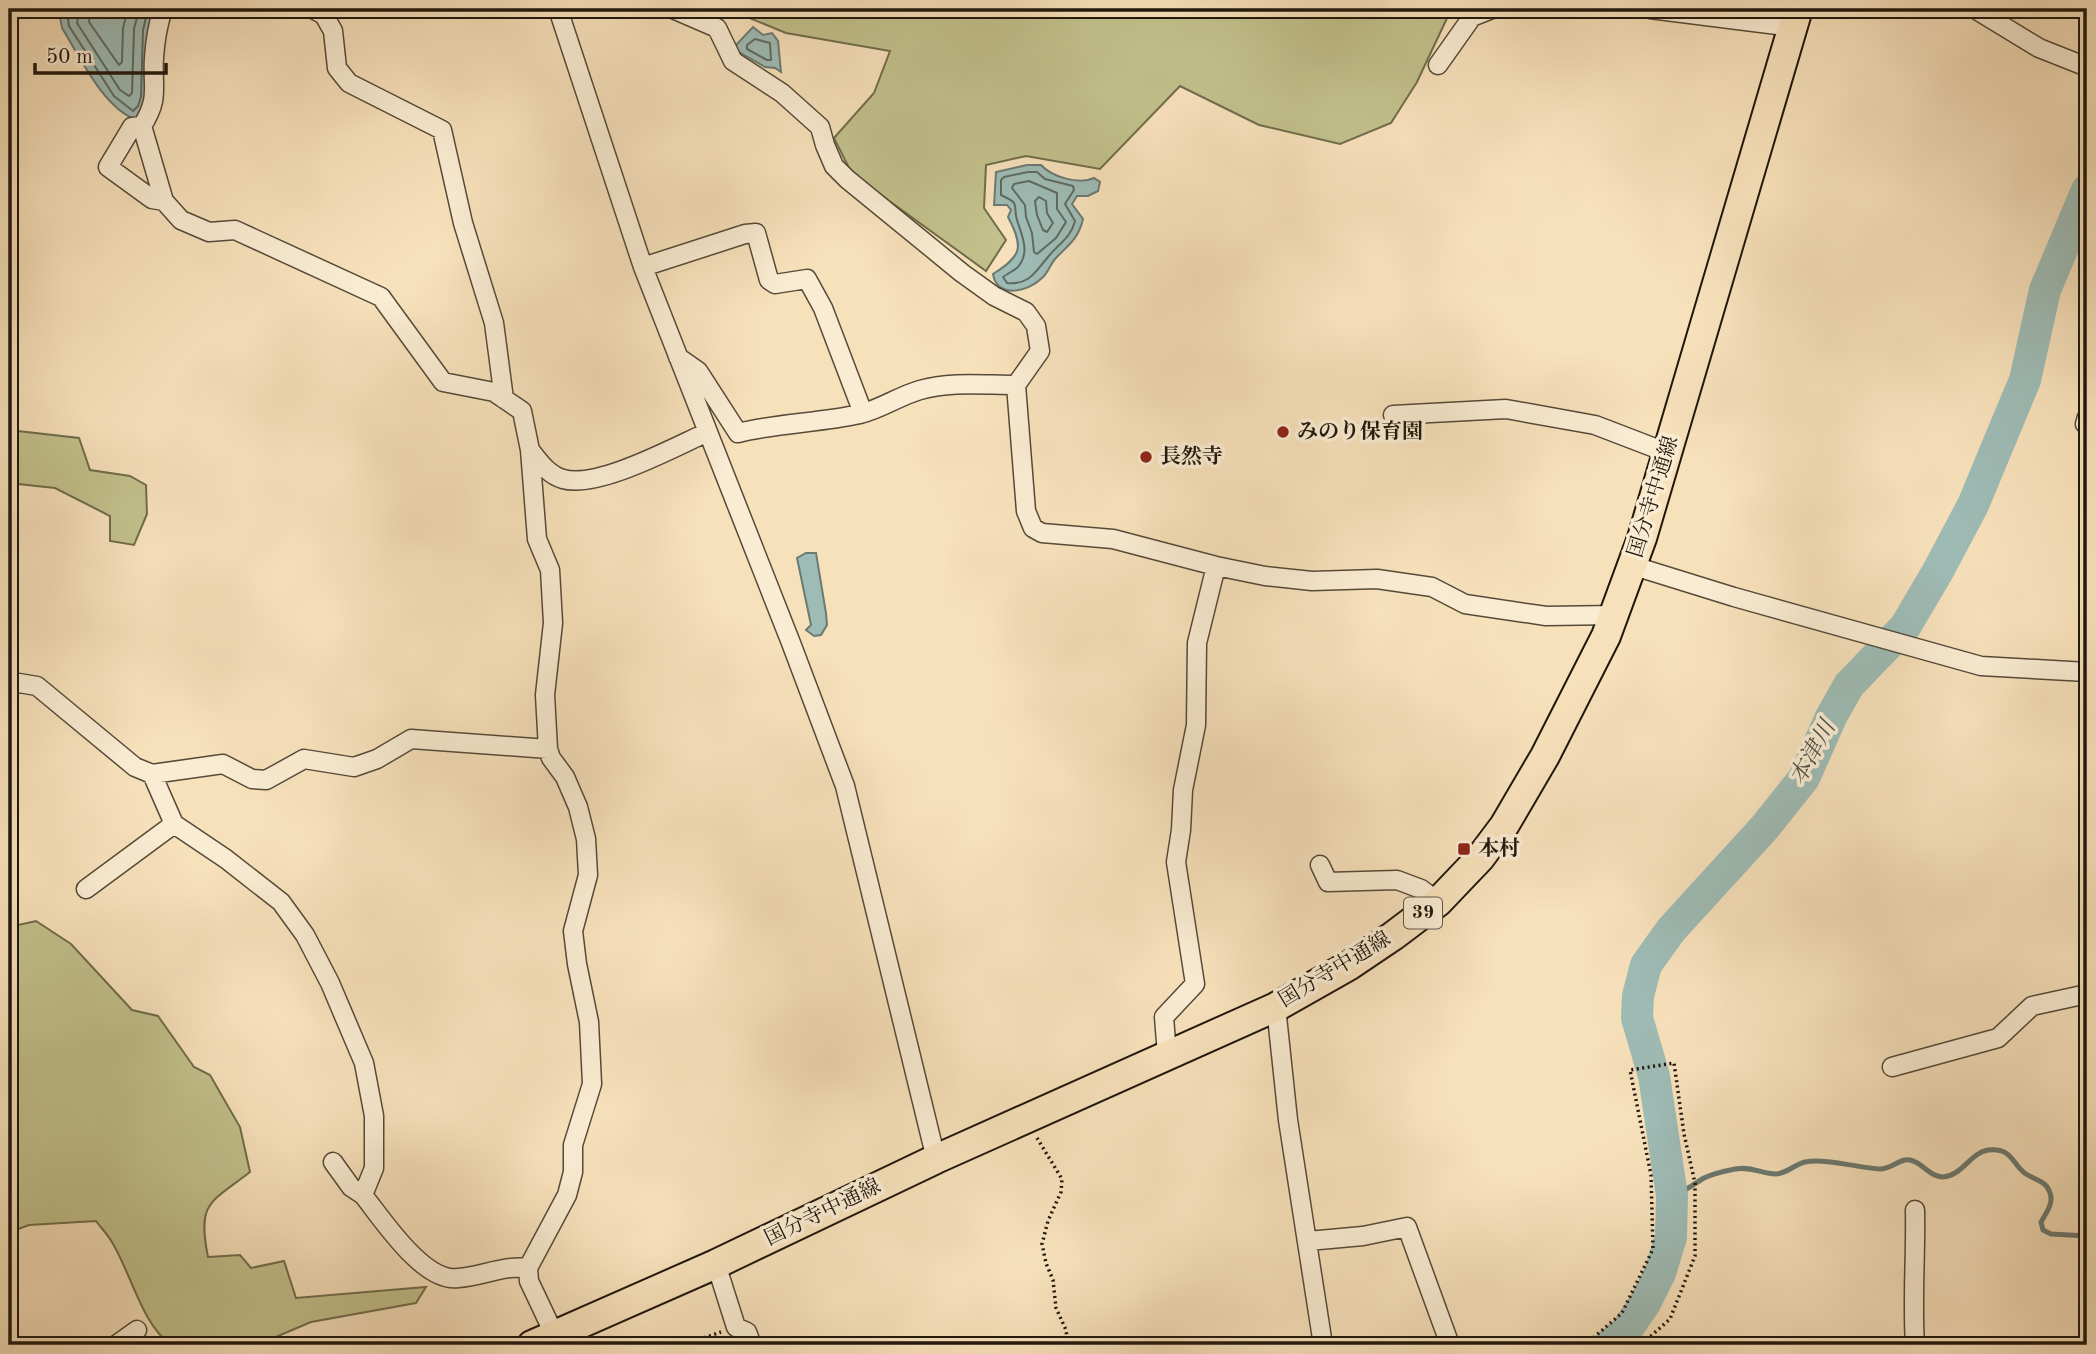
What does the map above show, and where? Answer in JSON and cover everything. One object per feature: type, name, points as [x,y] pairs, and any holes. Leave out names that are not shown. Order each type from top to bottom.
[{"type":"main road","name":"国分寺中通線","points":[[541,1342],[716,1264],[936,1159],[1276,1007],[1350,965],[1438,902],[1480,858],[1504,827],[1545,756],[1615,615],[1634,566],[1796,18]]},
{"type":"street","points":[[163,9],[154,58],[156,95],[150,114],[142,127],[164,201],[181,220],[209,232],[235,230],[381,297],[443,382],[494,392],[522,411],[530,450],[537,539],[550,570],[553,623],[545,695],[548,749],[578,807],[586,839],[587,875],[573,931],[589,1022],[592,1084],[573,1145],[573,1172],[567,1195],[528,1268],[541,1342]]},
{"type":"street","points":[[313,9],[324,15],[333,31],[337,68],[349,83],[442,130],[463,223],[494,323],[504,399]]},
{"type":"street","points":[[558,9],[643,267],[845,786],[936,1159]]},
{"type":"street","points":[[673,9],[717,28],[733,61],[782,93],[820,127],[834,166],[847,179],[962,273],[994,296],[1026,312],[1036,326],[1040,351],[1016,384],[1026,511],[1033,528],[1042,533],[1113,540],[1265,576],[1312,581],[1377,579],[1432,587],[1465,604],[1546,616],[1615,615]]},
{"type":"street","points":[[1438,65],[1472,17],[1492,9]]},
{"type":"street","points":[[1650,9],[1796,18]]},
{"type":"street","points":[[1975,9],[2039,48],[2087,67]]},
{"type":"street","points":[[142,127],[132,127],[108,167],[152,199],[164,201]]},
{"type":"street","points":[[643,267],[755,233],[769,280],[775,285],[807,279],[823,309],[863,413]]},
{"type":"street","points":[[678,357],[698,371],[738,433],[863,413],[917,390],[940,384],[1016,384]]},
{"type":"street","points":[[1393,415],[1506,409],[1595,425],[1668,453]]},
{"type":"street","points":[[2087,417],[2087,425]]},
{"type":"street","points":[[530,450],[547,471],[564,479],[593,478],[620,472],[708,432]]},
{"type":"street","points":[[1167,1055],[1164,1017],[1195,984],[1176,862],[1183,790],[1196,725],[1197,643],[1216,566]]},
{"type":"street","points":[[1634,566],[1981,666],[2087,672]]},
{"type":"street","points":[[9,686],[19,683],[37,686],[135,767],[152,774],[223,764],[252,779],[266,780],[304,759],[354,767],[377,759],[411,739],[548,749]]},
{"type":"street","points":[[152,774],[174,824],[226,859],[281,902],[305,935],[330,983],[364,1063],[374,1116],[374,1168],[363,1195]]},
{"type":"street","points":[[86,889],[174,824]]},
{"type":"street","points":[[1320,865],[1328,882],[1397,880],[1422,889],[1438,902]]},
{"type":"street","points":[[1892,1067],[1998,1038],[2032,1006],[2087,994]]},
{"type":"street","points":[[1276,1007],[1288,1120],[1324,1345]]},
{"type":"street","points":[[333,1162],[351,1188],[363,1195],[399,1240],[430,1270],[446,1279],[512,1266],[528,1268]]},
{"type":"street","points":[[1915,1210],[1916,1250],[1912,1309],[1915,1345]]},
{"type":"street","points":[[1308,1241],[1363,1236],[1407,1227],[1450,1345]]},
{"type":"street","points":[[716,1264],[736,1326],[747,1332],[752,1345]]},
{"type":"street","points":[[116,1345],[137,1330]]},
{"type":"path","points":[[1585,1345],[1622,1313],[1653,1249],[1651,1175],[1630,1070],[1674,1063],[1684,1134],[1695,1183],[1695,1256],[1670,1319],[1641,1345]]},
{"type":"path","points":[[1027,1118],[1044,1152],[1062,1179],[1061,1192],[1048,1221],[1042,1244],[1045,1263],[1053,1280],[1056,1308],[1066,1330],[1068,1345]]},
{"type":"path","points":[[683,1345],[736,1326]]},
{"type":"shaded area","points":[[738,9],[1461,9],[1448,16],[1417,82],[1391,123],[1340,144],[1259,125],[1180,86],[1100,169],[1026,156],[986,165],[984,208],[1006,240],[986,271],[852,174],[834,138],[874,93],[890,51],[786,33],[737,13]]},
{"type":"shaded area","points":[[9,430],[79,438],[90,470],[130,476],[146,485],[147,514],[134,545],[110,541],[110,516],[55,488],[9,483]]},
{"type":"shaded area","points":[[36,921],[71,944],[132,1010],[158,1016],[194,1067],[210,1075],[240,1127],[250,1172],[216,1198],[206,1214],[204,1225],[208,1257],[240,1255],[251,1268],[284,1261],[296,1298],[426,1287],[416,1303],[311,1322],[257,1345],[171,1345],[152,1325],[113,1244],[96,1221],[29,1225],[13,1231],[9,1245],[9,927]]},
{"type":"water","points":[[66,9],[154,11],[148,98],[137,120],[114,105],[85,67],[62,28],[60,17]]},
{"type":"water","points":[[753,27],[763,35],[772,33],[778,41],[781,72],[765,67],[737,51],[736,45]]},
{"type":"water","points":[[1027,165],[1041,165],[1066,179],[1081,181],[1094,178],[1100,182],[1098,191],[1088,196],[1077,196],[1072,204],[1083,219],[1068,246],[1036,283],[1014,291],[1000,287],[993,274],[1015,256],[1018,243],[1008,217],[1011,210],[1007,205],[994,205],[996,172]]},
{"type":"water","points":[[806,553],[816,553],[826,613],[827,625],[821,635],[814,636],[806,630],[811,625],[797,558]]},
{"type":"waterway","name":"本津川","points":[[1609,1345],[1626,1331],[1645,1303],[1660,1273],[1671,1237],[1672,1196],[1654,1076],[1637,1018],[1638,996],[1646,965],[1671,930],[1765,827],[1804,778],[1831,717],[1849,685],[1905,627],[1938,571],[1973,505],[2025,380],[2045,290],[2087,190]]},
{"type":"waterway","points":[[1672,1196],[1704,1178],[1735,1169],[1776,1174],[1813,1161],[1880,1169],[1910,1160],[1943,1177],[1956,1173],[1976,1155],[1996,1150],[2003,1151],[2021,1170],[2048,1189],[2051,1200],[2041,1222],[2043,1230],[2051,1234],[2087,1236]]},
{"type":"place","name":"みのり保育園","points":[[1283,432]]},
{"type":"place","name":"長然寺","points":[[1146,457]]},
{"type":"place","name":"本村","points":[[1464,849]]}]
